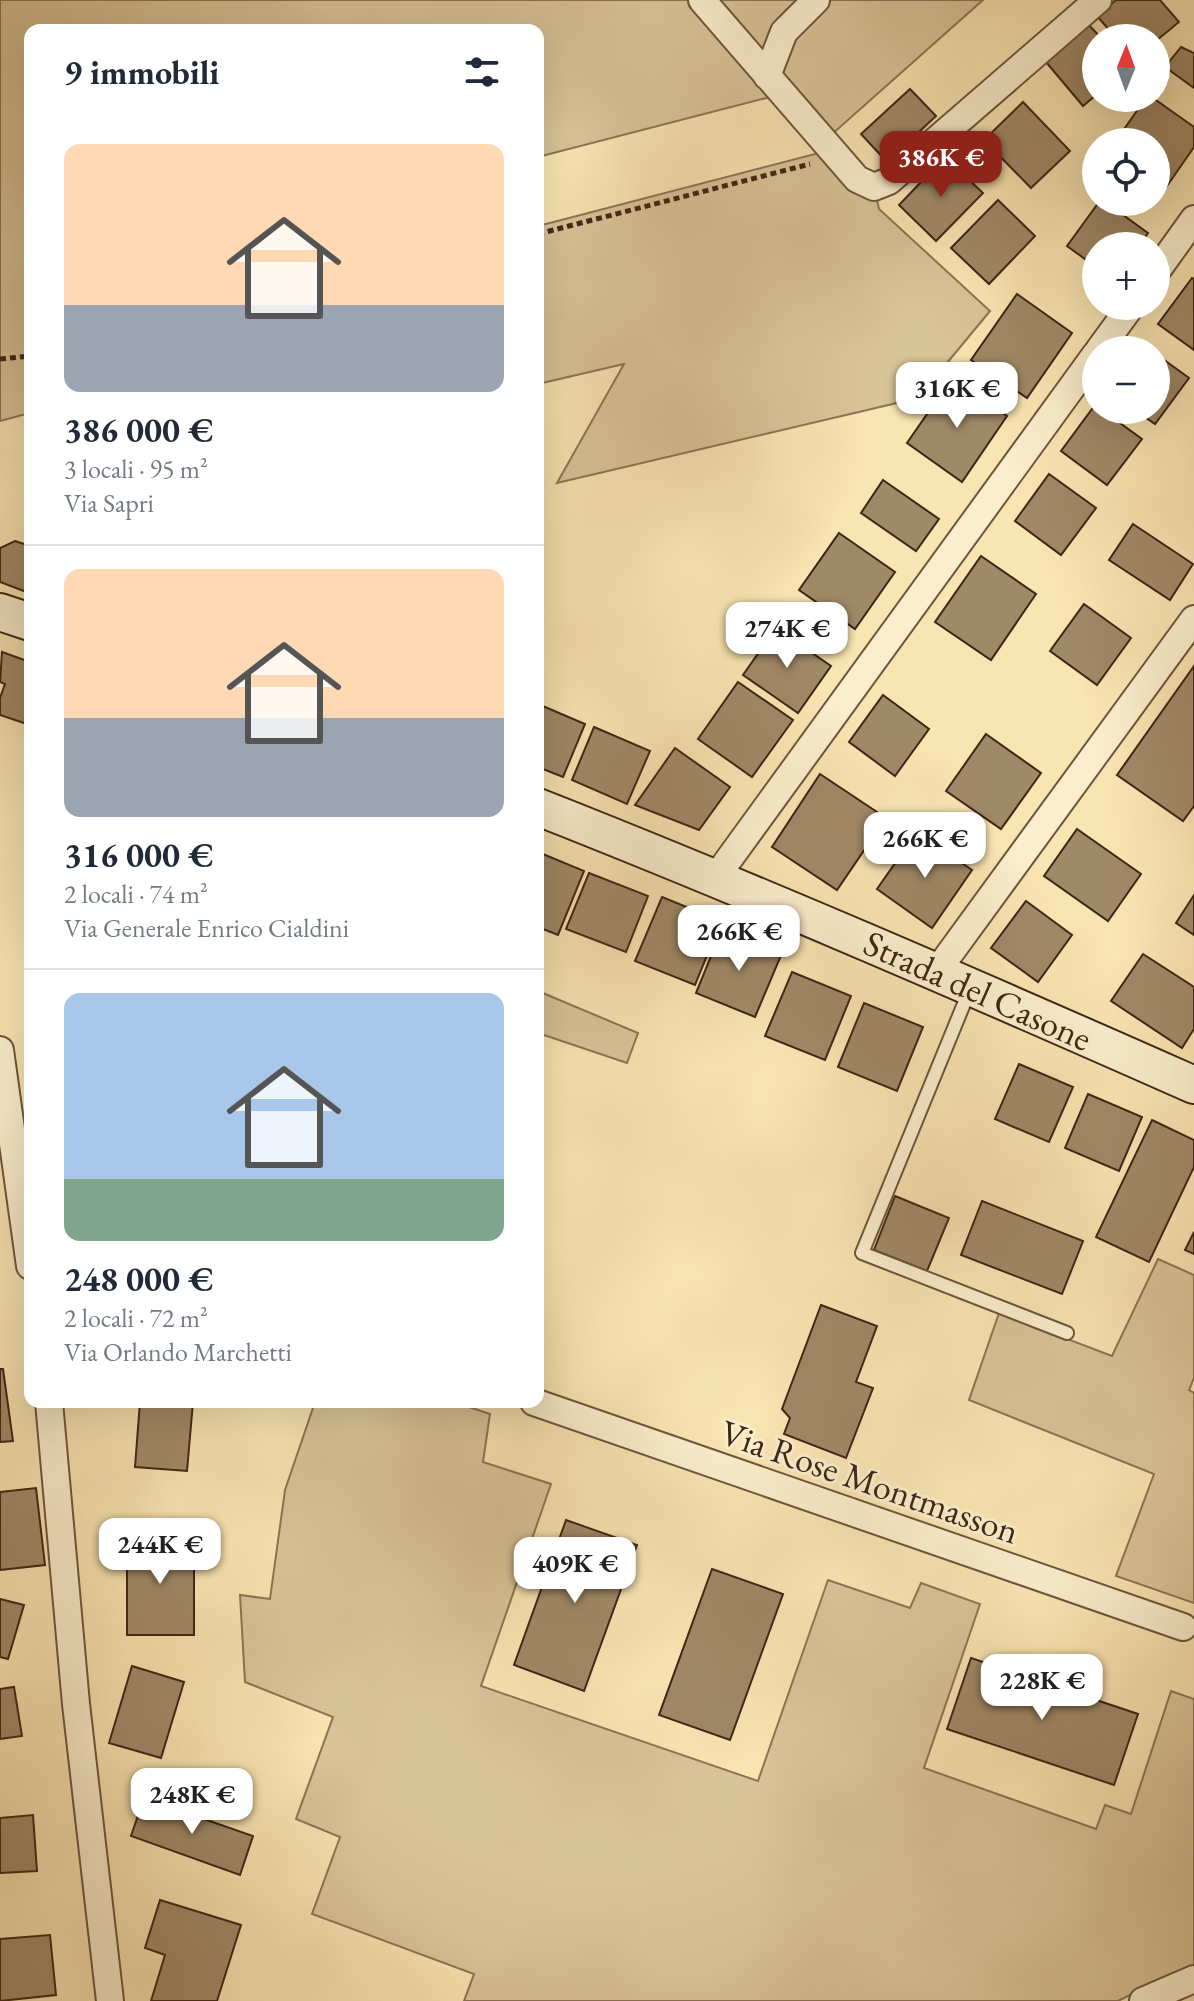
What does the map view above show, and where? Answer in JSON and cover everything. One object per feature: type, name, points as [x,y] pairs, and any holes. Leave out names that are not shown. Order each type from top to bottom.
[{"type":"street","points":[[702,0],[865,185],[882,185],[1098,0]]},
{"type":"street","points":[[767,76],[784,32],[816,0]]},
{"type":"street","points":[[1170,252],[1194,219]]},
{"type":"street","points":[[716,877],[1082,374]]},
{"type":"street","points":[[0,612],[24,620]]},
{"type":"street","points":[[937,971],[1194,619]]},
{"type":"street","name":"Strada del Casone","points":[[544,809],[716,877],[1194,1085]]},
{"type":"street","points":[[0,1050],[19,1235]]},
{"type":"street","name":"Via Rose Montmasson","points":[[544,1405],[1183,1627]]},
{"type":"street","points":[[50,1408],[76,1704],[110,2001]]},
{"type":"street","points":[[1143,2001],[1194,1979]]},
{"type":"lane","points":[[972,986],[862,1253],[1067,1333]]},
{"type":"path","points":[[544,232],[838,157]]},
{"type":"path","points":[[0,359],[24,357]]},
{"type":"shaded area","points":[[0,0],[983,0],[831,135],[874,187],[879,209],[990,311],[918,398],[557,483],[624,364],[544,383],[544,224],[823,152],[774,96],[544,155],[544,24],[24,24],[24,415],[0,421]]},
{"type":"shaded area","points":[[544,994],[638,1033],[627,1063],[544,1035]]},
{"type":"shaded area","points":[[1158,1259],[1194,1275],[1194,1378],[1189,1390],[1194,1393],[1194,1603],[1116,1576],[1154,1474],[969,1400],[999,1313],[1112,1356]]},
{"type":"shaded area","points":[[313,1408],[472,1408],[490,1414],[483,1462],[551,1484],[481,1686],[758,1781],[828,1580],[910,1608],[921,1583],[980,1604],[924,1768],[1096,1829],[1105,1805],[1131,1814],[1171,1691],[1194,1699],[1194,1966],[1118,2001],[464,2001],[474,1974],[312,1914],[340,1837],[296,1819],[333,1717],[245,1682],[240,1595],[270,1599],[285,1490]]},
{"type":"building","points":[[1116,0],[1160,0],[1179,22],[1170,29],[1170,24],[1104,24],[1097,16]]},
{"type":"building","points":[[1082,31],[1082,105],[1046,62]]},
{"type":"building","points":[[1181,47],[1194,53],[1194,88],[1170,71],[1170,61]]},
{"type":"building","points":[[910,89],[936,116],[887,162],[861,134]]},
{"type":"building","points":[[1023,102],[1070,151],[1031,188],[984,140]]},
{"type":"building","points":[[1170,110],[1194,127],[1194,147],[1170,182],[1170,128],[1125,128],[1136,112]]},
{"type":"building","points":[[945,157],[983,193],[936,241],[899,205]]},
{"type":"building","points":[[998,200],[1035,236],[989,284],[951,248]]},
{"type":"building","points":[[1089,216],[1124,216],[1147,232],[1082,232],[1082,257],[1067,246]]},
{"type":"building","points":[[1194,279],[1194,350],[1158,324],[1161,320],[1170,320],[1170,308]]},
{"type":"building","points":[[1017,294],[1072,333],[1027,398],[971,360]]},
{"type":"building","points":[[1170,364],[1189,378],[1170,404]]},
{"type":"building","points":[[952,378],[1007,416],[962,482],[907,443]]},
{"type":"building","points":[[1082,423],[1121,424],[1142,439],[1107,485],[1061,451]]},
{"type":"building","points":[[1049,474],[1096,508],[1061,555],[1015,521]]},
{"type":"building","points":[[883,480],[939,519],[916,551],[861,513]]},
{"type":"building","points":[[1133,524],[1193,564],[1170,600],[1109,560]]},
{"type":"building","points":[[839,533],[895,572],[855,629],[799,590]]},
{"type":"building","points":[[15,541],[24,544],[24,591],[0,582],[0,548]]},
{"type":"building","points":[[981,556],[1036,594],[991,660],[935,622]]},
{"type":"building","points":[[1084,604],[1131,638],[1097,685],[1050,651]]},
{"type":"building","points":[[776,628],[831,666],[798,713],[743,675]]},
{"type":"building","points":[[2,652],[24,660],[24,723],[0,715],[0,698],[5,684],[0,682]]},
{"type":"building","points":[[1194,666],[1194,806],[1183,821],[1117,775]]},
{"type":"building","points":[[738,682],[793,720],[752,777],[698,739]]},
{"type":"building","points":[[883,695],[929,729],[895,776],[849,742]]},
{"type":"building","points":[[544,707],[585,724],[563,777],[544,769]]},
{"type":"building","points":[[594,727],[650,751],[627,804],[572,780]]},
{"type":"building","points":[[986,734],[1041,773],[1001,829],[946,791]]},
{"type":"building","points":[[675,748],[730,787],[699,830],[635,805]]},
{"type":"building","points":[[820,774],[886,818],[837,890],[772,847]]},
{"type":"building","points":[[1077,829],[1141,874],[1108,921],[1044,876]]},
{"type":"building","points":[[917,832],[972,870],[932,928],[877,889]]},
{"type":"building","points":[[544,854],[584,871],[558,935],[544,929]]},
{"type":"building","points":[[589,873],[648,896],[626,952],[566,929]]},
{"type":"building","points":[[1194,895],[1194,935],[1176,923]]},
{"type":"building","points":[[662,897],[721,921],[695,985],[635,961]]},
{"type":"building","points":[[1026,901],[1072,935],[1038,982],[991,948]]},
{"type":"building","points":[[722,929],[782,953],[755,1017],[696,993]]},
{"type":"building","points":[[1143,954],[1194,987],[1194,1029],[1182,1048],[1111,1001]]},
{"type":"building","points":[[792,972],[851,996],[825,1060],[765,1036]]},
{"type":"building","points":[[864,1003],[923,1027],[897,1091],[838,1067]]},
{"type":"building","points":[[1019,1064],[1073,1087],[1049,1142],[995,1119]]},
{"type":"building","points":[[1088,1094],[1142,1117],[1119,1171],[1065,1148]]},
{"type":"building","points":[[1152,1120],[1194,1140],[1194,1167],[1149,1262],[1096,1237]]},
{"type":"building","points":[[895,1196],[949,1218],[927,1271],[874,1250]]},
{"type":"building","points":[[982,1201],[1083,1241],[1062,1294],[961,1255]]},
{"type":"building","points":[[1194,1232],[1194,1254],[1185,1250]]},
{"type":"building","points":[[821,1305],[877,1326],[856,1382],[873,1388],[846,1458],[784,1434],[790,1418],[782,1409]]},
{"type":"building","points":[[0,1369],[3,1369],[13,1441],[0,1442]]},
{"type":"building","points":[[140,1408],[192,1408],[187,1471],[135,1467]]},
{"type":"building","points":[[36,1488],[45,1565],[0,1570],[0,1492]]},
{"type":"building","points":[[566,1520],[637,1545],[584,1691],[514,1665]]},
{"type":"building","points":[[127,1538],[194,1538],[194,1635],[127,1635]]},
{"type":"building","points":[[712,1569],[783,1594],[730,1740],[659,1715]]},
{"type":"building","points":[[0,1599],[24,1605],[8,1659],[0,1657]]},
{"type":"building","points":[[971,1658],[1138,1714],[1114,1785],[947,1729]]},
{"type":"building","points":[[132,1666],[184,1682],[161,1758],[109,1743]]},
{"type":"building","points":[[14,1687],[22,1736],[0,1739],[0,1689]]},
{"type":"building","points":[[144,1798],[253,1836],[240,1875],[131,1836]]},
{"type":"building","points":[[33,1815],[37,1871],[0,1873],[0,1818]]},
{"type":"building","points":[[160,1900],[241,1925],[217,2001],[151,2001],[165,1955],[145,1948]]},
{"type":"building","points":[[50,1935],[56,1995],[0,2001],[0,1939]]}]
